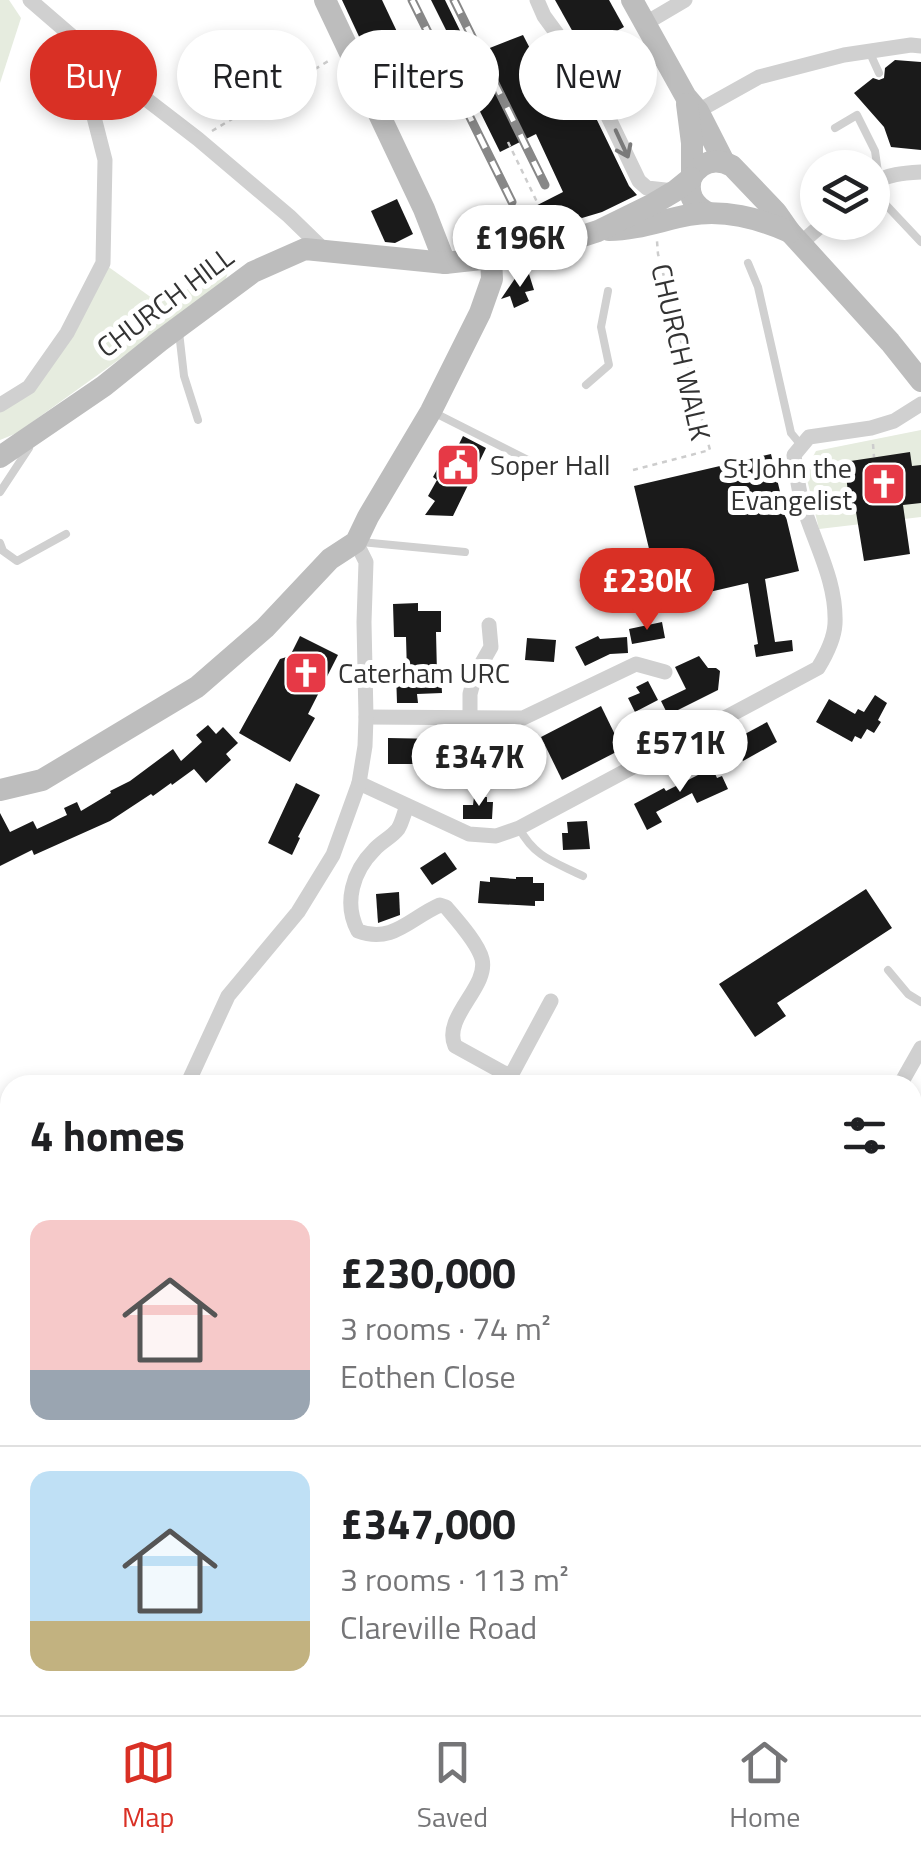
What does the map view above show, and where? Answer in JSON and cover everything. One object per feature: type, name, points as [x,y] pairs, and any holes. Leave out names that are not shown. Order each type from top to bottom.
[{"type":"main road","points":[[325,0],[339,30]]},
{"type":"main road","points":[[598,230],[620,230],[730,210],[741,196],[732,169],[632,0]]},
{"type":"main road","points":[[692,104],[692,143],[686,181],[691,197],[700,208],[744,216],[796,238]]},
{"type":"main road","points":[[382,120],[445,262]]},
{"type":"main road","points":[[598,230],[686,181],[702,164],[718,160],[776,212],[921,381]]},
{"type":"main road","name":"CHURCH HILL","points":[[0,457],[40,432],[253,272],[305,249],[445,262],[527,254],[598,230]]},
{"type":"main road","points":[[0,790],[42,780],[197,687],[265,628],[330,559],[356,542],[480,313],[490,290],[491,258]]},
{"type":"street","points":[[30,0],[289,216],[326,252]]},
{"type":"street","points":[[537,0],[544,16],[590,79],[638,182],[647,188],[686,181]]},
{"type":"street","points":[[646,24],[685,0]]},
{"type":"street","points":[[692,104],[759,77],[844,55],[921,46]]},
{"type":"street","points":[[0,406],[28,387],[38,374],[67,333],[103,262],[104,160],[94,120]]},
{"type":"street","points":[[890,177],[921,172]]},
{"type":"street","points":[[796,238],[800,236]]},
{"type":"street","points":[[358,784],[469,834],[496,836],[520,828],[818,668],[835,628],[833,598],[802,502],[794,455],[809,437],[871,428],[894,421],[921,404]]},
{"type":"street","points":[[192,1075],[228,996],[298,912],[333,856],[358,784],[365,746],[366,562],[356,542]]},
{"type":"street","points":[[470,719],[475,674],[491,647],[490,625]]},
{"type":"street","points":[[366,717],[523,718],[636,664],[665,672]]},
{"type":"street","points":[[406,806],[398,828],[373,850],[350,890],[352,921],[358,930],[372,936],[393,932],[431,908],[440,904],[446,907],[484,962],[460,1012],[452,1042],[504,1073],[514,1070],[551,1000]]},
{"type":"street","points":[[906,1075],[921,1048]]},
{"type":"lane","points":[[868,52],[879,73]]},
{"type":"lane","points":[[834,128],[857,115],[874,150]]},
{"type":"lane","points":[[890,204],[921,242]]},
{"type":"lane","points":[[748,262],[758,287],[791,433],[801,445]]},
{"type":"lane","points":[[586,385],[609,365],[600,328],[608,291]]},
{"type":"lane","points":[[178,328],[184,376],[198,420]]},
{"type":"lane","points":[[430,410],[534,463]]},
{"type":"lane","points":[[0,492],[40,432]]},
{"type":"lane","points":[[0,543],[3,551],[16,561],[66,534]]},
{"type":"lane","points":[[356,542],[465,552]]},
{"type":"lane","points":[[520,828],[535,852],[583,876]]},
{"type":"lane","points":[[888,970],[908,994],[921,1002]]},
{"type":"path","points":[[198,139],[337,56]]},
{"type":"path","points":[[508,142],[538,204]]},
{"type":"path","name":"CHURCH WALK","points":[[633,470],[710,450],[658,254],[656,233],[666,230],[664,221]]},
{"type":"path","points":[[873,444],[874,457]]},
{"type":"shaded area","points":[[0,0],[9,0],[21,18],[0,83]]},
{"type":"shaded area","points":[[103,263],[159,303],[229,269],[224,284],[17,433],[0,440],[0,405],[29,387]]},
{"type":"shaded area","points":[[921,430],[921,517],[819,529],[805,471],[816,451]]},
{"type":"building","points":[[342,0],[382,0],[396,30],[356,30]]},
{"type":"building","points":[[431,0],[445,0],[460,30],[446,30]]},
{"type":"building","points":[[555,0],[609,0],[624,27],[619,30],[572,30]]},
{"type":"building","points":[[519,37],[519,120],[597,120],[637,195],[602,212],[582,218],[576,215],[512,241],[504,222],[563,192],[536,134],[500,152],[484,120],[499,120],[499,44]]},
{"type":"building","points":[[895,60],[921,62],[921,150],[891,147],[884,127],[854,93],[873,78],[884,78],[885,68]]},
{"type":"building","points":[[397,199],[413,234],[395,243],[385,242],[371,211]]},
{"type":"building","points":[[529,274],[534,290],[525,292],[529,301],[514,308],[510,296],[501,299],[516,277]]},
{"type":"building","name":"Soper Hall","points":[[463,436],[486,448],[453,516],[425,515],[435,501],[428,496],[437,480],[433,477],[447,451],[454,454]]},
{"type":"building","name":"St John the Evangelist","points":[[910,452],[912,466],[921,465],[921,503],[903,505],[910,554],[864,561],[856,512],[851,513],[844,462]]},
{"type":"building","points":[[771,454],[799,571],[765,579],[775,642],[792,640],[793,651],[756,657],[754,645],[758,644],[748,583],[662,603],[634,486]]},
{"type":"building","points":[[418,603],[418,611],[441,611],[441,632],[436,632],[437,674],[441,674],[442,693],[417,694],[418,703],[397,703],[396,673],[407,673],[406,637],[394,637],[393,604]]},
{"type":"building","points":[[662,622],[665,638],[632,644],[629,629]]},
{"type":"building","points":[[300,636],[338,655],[308,714],[315,718],[290,762],[239,733],[280,659],[290,656]]},
{"type":"building","points":[[598,636],[627,637],[628,653],[610,654],[585,666],[575,647]]},
{"type":"building","points":[[527,638],[556,640],[554,662],[525,660]]},
{"type":"building","points":[[699,656],[708,668],[720,671],[718,690],[668,715],[661,701],[686,689],[675,667]]},
{"type":"building","points":[[648,681],[658,700],[635,712],[628,698],[640,693],[636,687]]},
{"type":"building","points":[[875,695],[887,703],[878,720],[881,722],[874,733],[867,729],[861,739],[855,736],[852,742],[816,722],[829,699],[855,714],[858,709],[864,712]]},
{"type":"building","points":[[601,706],[622,749],[562,780],[541,737]]},
{"type":"building","points":[[767,722],[777,742],[743,761],[732,741]]},
{"type":"building","points":[[208,725],[216,734],[223,727],[238,743],[226,754],[231,760],[206,783],[194,769],[110,821],[0,866],[0,813],[10,832],[33,821],[37,829],[67,815],[64,808],[77,802],[81,811],[173,749],[181,761],[202,742],[196,735]]},
{"type":"building","points":[[388,738],[440,739],[439,764],[388,764]]},
{"type":"building","points":[[711,765],[728,789],[697,803],[692,793],[656,812],[662,822],[647,830],[634,804],[698,775]]},
{"type":"building","points":[[296,783],[320,795],[292,855],[268,843]]},
{"type":"building","points":[[474,797],[487,797],[487,802],[493,802],[492,819],[463,819],[463,805],[473,805]]},
{"type":"building","points":[[587,821],[590,849],[563,850],[562,833],[568,833],[567,822]]},
{"type":"building","points":[[445,852],[457,869],[432,885],[420,868]]},
{"type":"building","points":[[490,877],[533,877],[533,883],[544,883],[544,901],[535,901],[535,906],[478,903],[480,881],[490,882]]},
{"type":"building","points":[[866,889],[892,928],[777,1003],[786,1016],[755,1037],[719,984]]},
{"type":"building","points":[[399,892],[400,915],[378,923],[376,894]]},
{"type":"railway","points":[[412,0],[512,202]]},
{"type":"railway","points":[[454,0],[545,185]]},
{"type":"place","name":"Soper Hall","points":[[458,465]]},
{"type":"place","name":"St John the Evangelist","points":[[884,484]]},
{"type":"place","name":"Caterham URC","points":[[306,673]]}]
